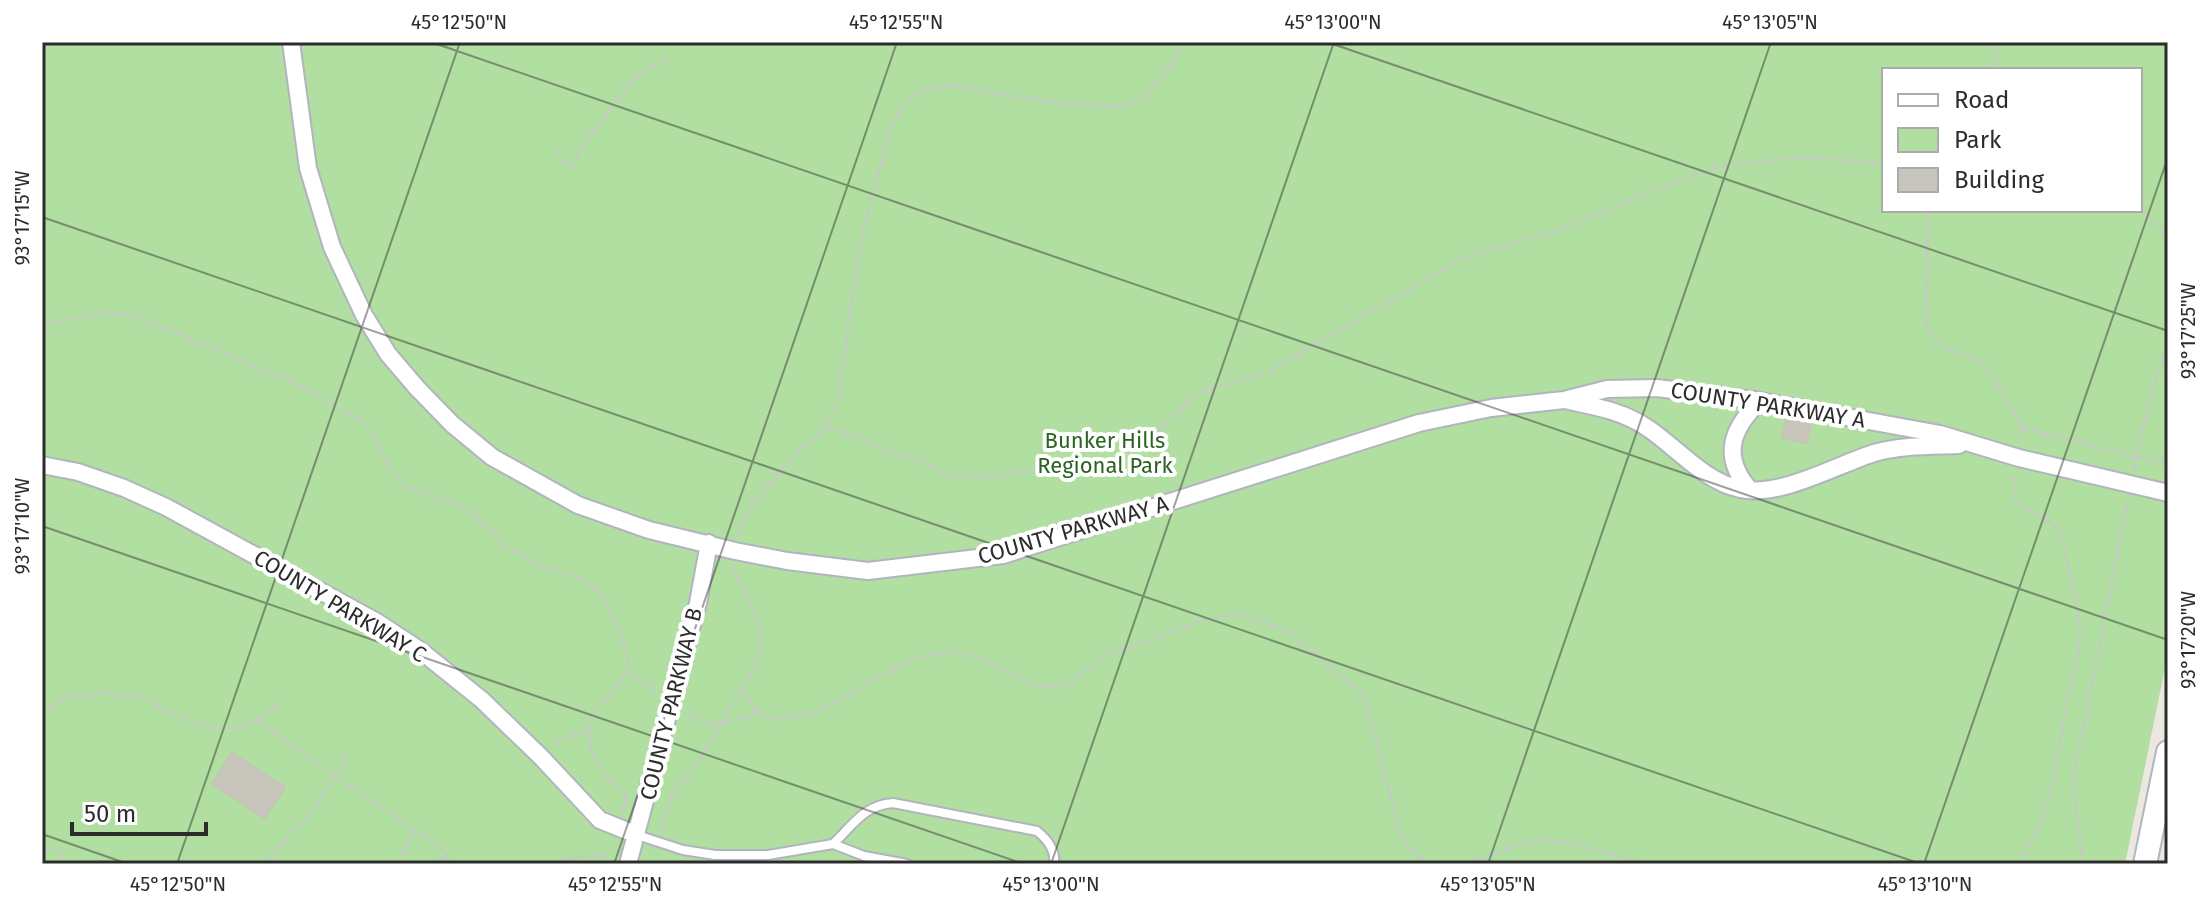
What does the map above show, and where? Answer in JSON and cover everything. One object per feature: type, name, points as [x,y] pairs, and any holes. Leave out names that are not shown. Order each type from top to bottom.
[{"type":"main road","points":[[2145,864],[2168,752]]},
{"type":"street","name":"COUNTY PARKWAY A","points":[[291,42],[308,168],[332,247],[364,315],[388,354],[452,424],[492,457],[578,505],[649,530],[787,561],[868,571],[1003,555],[1419,423],[1491,408],[1564,400],[1607,389],[1657,388],[1760,401],[1940,434],[1970,445],[2168,493]]},
{"type":"street","name":"COUNTY PARKWAY A","points":[[1564,400],[1604,408],[1631,418],[1711,476],[1728,485],[1750,490],[1789,484],[1898,447],[1970,445]]},
{"type":"street","points":[[1750,490],[1734,464],[1733,446],[1736,430],[1760,401]]},
{"type":"street","name":"COUNTY PARKWAY C","points":[[42,465],[78,472],[152,501],[377,622],[456,678],[535,751],[600,820],[637,835]]},
{"type":"street","name":"COUNTY PARKWAY B","points":[[628,864],[698,603],[709,543]]},
{"type":"lane","points":[[833,844],[863,812],[881,804],[893,803],[1037,831],[1048,840],[1055,857],[1054,864]]},
{"type":"lane","points":[[637,835],[683,850],[715,855],[768,855],[833,844],[864,856],[907,864]]},
{"type":"path","points":[[42,54],[50,42]]},
{"type":"path","points":[[738,533],[744,518],[763,492],[826,426],[838,399],[869,199],[894,122],[908,100],[930,88],[953,85],[1063,102],[1117,106],[1132,103],[1152,87],[1185,42]]},
{"type":"path","points":[[1996,42],[1996,68]]},
{"type":"path","points":[[558,151],[563,161],[573,166],[583,144],[631,82],[667,57]]},
{"type":"path","points":[[826,426],[953,477],[987,477],[1049,468],[1096,444],[1155,435],[1196,393],[1269,372],[1461,259],[1569,227],[1717,167],[1798,157],[1882,163]]},
{"type":"path","points":[[2142,208],[2168,240]]},
{"type":"path","points":[[1927,212],[1926,324],[1942,348],[1978,362],[1989,370],[2023,428],[2020,445]]},
{"type":"path","points":[[42,324],[110,313],[132,315],[300,385],[362,421],[373,433],[387,465],[401,482],[469,510],[507,547],[598,590],[622,637],[629,668],[592,718],[587,730],[601,768],[626,798]]},
{"type":"path","points":[[2078,864],[2082,856],[2073,780],[2136,458],[2168,342]]},
{"type":"path","points":[[2023,428],[2168,465]]},
{"type":"path","points":[[2015,471],[2016,502],[2055,524],[2061,533],[2078,614],[2080,639],[2056,775],[2046,811],[2016,864]]},
{"type":"path","points":[[663,814],[760,656],[762,636],[755,611],[733,568]]},
{"type":"path","points":[[720,724],[758,714],[776,719],[813,714],[914,658],[954,651],[992,663],[1031,685],[1061,687],[1072,683],[1106,654],[1220,615],[1249,615],[1296,638],[1362,694],[1398,825],[1409,848],[1431,864]]},
{"type":"path","points":[[741,689],[758,714]]},
{"type":"path","points":[[42,714],[59,700],[104,692],[146,699],[196,725],[236,728],[256,720],[280,704]]},
{"type":"path","points":[[256,720],[414,830],[455,864]]},
{"type":"path","points":[[535,751],[587,730]]},
{"type":"path","points":[[264,864],[319,802],[349,754]]},
{"type":"path","points":[[397,864],[414,830]]},
{"type":"path","points":[[1466,864],[1492,853],[1539,841],[1565,843],[1650,864]]},
{"type":"path","points":[[42,851],[55,848],[70,864]]},
{"type":"path","points":[[553,864],[569,858],[607,854]]},
{"type":"path","points":[[420,864],[449,857]]},
{"type":"green space","name":"Bunker Hills Regional Park","points":[[42,42],[2168,42],[2168,653],[2125,864],[42,864]]},
{"type":"building","points":[[1786,418],[1811,423],[1807,443],[1782,438]]},
{"type":"building","points":[[232,753],[285,787],[264,818],[212,784]]}]
